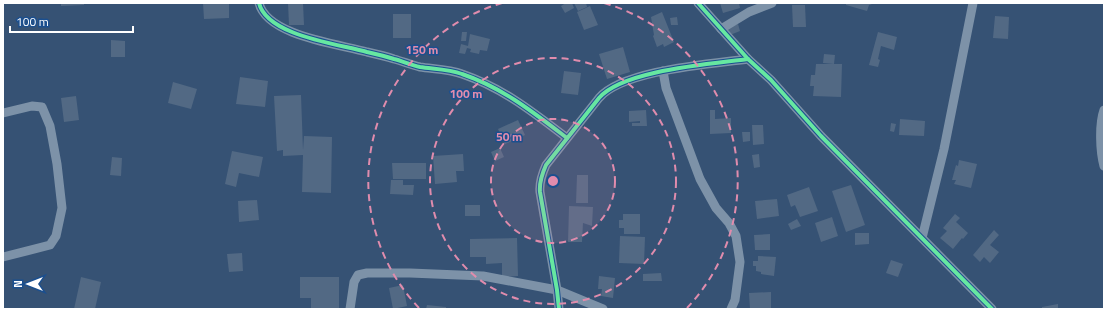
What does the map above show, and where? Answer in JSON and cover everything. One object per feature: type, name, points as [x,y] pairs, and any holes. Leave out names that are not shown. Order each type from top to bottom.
[{"type":"street","points":[[259,3],[260,9],[269,20],[304,37],[393,58],[418,66],[460,73],[492,87],[520,102],[567,138]]},
{"type":"street","points":[[698,3],[748,59],[771,80],[821,136],[992,309]]},
{"type":"street","points":[[721,29],[749,12],[772,3]]},
{"type":"street","points":[[922,238],[944,149],[973,3]]},
{"type":"street","points":[[559,309],[558,290],[539,185],[541,176],[546,166],[567,138],[605,92],[620,84],[663,71],[748,59]]},
{"type":"street","points":[[663,71],[666,88],[700,179],[716,208],[729,223],[736,236],[740,262],[735,300],[731,309]]},
{"type":"street","points":[[3,113],[32,106],[42,108],[50,126],[57,164],[62,208],[56,236],[50,245],[3,257]]},
{"type":"street","points":[[1104,110],[1101,135],[1104,166]]},
{"type":"street","points":[[350,309],[354,282],[358,275],[366,273],[483,276],[558,290],[603,309]]},
{"type":"building","points":[[61,3],[84,3],[84,5],[61,6]]},
{"type":"building","points":[[203,3],[229,3],[229,18],[204,19]]},
{"type":"building","points":[[288,3],[303,3],[304,25],[289,25]]},
{"type":"building","points":[[566,3],[572,3],[574,8],[565,13],[561,6]]},
{"type":"building","points":[[574,3],[586,3],[587,7],[578,11]]},
{"type":"building","points":[[720,3],[739,3],[740,8],[723,13]]},
{"type":"building","points":[[846,3],[875,3],[869,5],[867,11],[846,5]]},
{"type":"building","points":[[792,5],[805,5],[806,27],[793,27]]},
{"type":"building","points":[[590,6],[598,25],[584,30],[577,12]]},
{"type":"building","points":[[662,12],[674,42],[664,47],[663,44],[657,47],[653,36],[651,17]]},
{"type":"building","points":[[393,14],[411,14],[411,38],[393,38]]},
{"type":"building","points":[[995,16],[1009,17],[1008,39],[993,38]]},
{"type":"building","points":[[677,17],[678,25],[671,25],[670,18]]},
{"type":"building","points":[[738,24],[740,31],[730,35],[727,28]]},
{"type":"building","points":[[462,32],[467,32],[466,41],[461,41]]},
{"type":"building","points":[[878,32],[897,37],[894,50],[881,46],[878,67],[869,65]]},
{"type":"building","points":[[470,34],[490,39],[487,51],[480,50],[479,54],[470,52],[471,49],[467,48],[465,54],[459,53],[461,44],[468,46]]},
{"type":"building","points":[[111,40],[125,41],[125,57],[111,57]]},
{"type":"building","points":[[623,47],[630,72],[607,79],[599,54]]},
{"type":"building","points":[[824,54],[835,55],[834,64],[823,63]]},
{"type":"building","points":[[816,64],[842,64],[841,97],[813,96],[814,86],[810,86],[811,75],[815,75]]},
{"type":"building","points":[[564,71],[581,73],[578,95],[561,93]]},
{"type":"building","points":[[240,77],[268,81],[265,107],[236,104]]},
{"type":"building","points":[[173,82],[197,89],[191,109],[168,103]]},
{"type":"building","points":[[301,95],[303,150],[304,136],[332,137],[331,193],[302,192],[303,155],[283,156],[283,150],[277,151],[274,96]]},
{"type":"building","points":[[76,96],[79,120],[64,122],[61,98]]},
{"type":"building","points":[[646,110],[647,126],[632,126],[632,123],[640,123],[640,121],[629,122],[629,111]]},
{"type":"building","points":[[710,110],[715,110],[715,119],[731,118],[731,133],[710,134]]},
{"type":"building","points":[[900,119],[925,121],[924,136],[899,135]]},
{"type":"building","points":[[518,120],[525,135],[505,144],[498,129]]},
{"type":"building","points":[[891,123],[896,124],[894,132],[890,131]]},
{"type":"building","points":[[752,125],[763,125],[764,144],[753,145]]},
{"type":"building","points":[[742,132],[750,132],[750,141],[743,142]]},
{"type":"building","points":[[500,148],[504,157],[495,161],[491,152]]},
{"type":"building","points":[[232,151],[263,157],[259,177],[239,173],[236,187],[225,184]]},
{"type":"building","points":[[463,154],[464,171],[456,171],[457,182],[435,184],[433,156]]},
{"type":"building","points":[[759,154],[760,167],[754,168],[752,155]]},
{"type":"building","points":[[112,157],[122,158],[121,176],[110,175]]},
{"type":"building","points":[[959,160],[977,164],[971,188],[954,184],[956,180],[952,180]]},
{"type":"building","points":[[392,163],[426,163],[426,179],[393,179]]},
{"type":"building","points":[[577,175],[588,175],[588,203],[576,203]]},
{"type":"building","points":[[391,180],[403,180],[403,185],[414,185],[413,195],[390,194]]},
{"type":"building","points":[[851,185],[865,225],[846,232],[832,191]]},
{"type":"building","points":[[809,187],[818,211],[800,217],[795,205],[791,207],[787,195]]},
{"type":"building","points":[[777,199],[779,216],[757,219],[755,201]]},
{"type":"building","points":[[257,200],[259,220],[239,222],[238,201]]},
{"type":"building","points":[[465,205],[480,205],[480,216],[465,216]]},
{"type":"building","points":[[569,206],[593,207],[592,226],[583,223],[582,242],[568,242]]},
{"type":"building","points":[[623,214],[640,214],[640,234],[624,234],[624,228],[619,228],[619,220],[623,220]]},
{"type":"building","points":[[955,214],[960,218],[956,222],[968,233],[953,249],[940,238],[947,231],[943,228]]},
{"type":"building","points":[[832,217],[838,236],[821,242],[815,223]]},
{"type":"building","points":[[797,219],[801,226],[791,230],[788,224]]},
{"type":"building","points":[[994,230],[999,235],[990,245],[999,252],[990,263],[984,257],[980,262],[973,255]]},
{"type":"building","points":[[855,233],[869,233],[869,244],[855,245]]},
{"type":"building","points":[[770,234],[770,250],[755,250],[754,235]]},
{"type":"building","points":[[620,236],[645,237],[644,264],[619,263]]},
{"type":"building","points":[[517,238],[518,276],[502,277],[502,263],[486,264],[486,257],[470,257],[470,239]]},
{"type":"building","points":[[242,253],[243,271],[229,272],[227,254]]},
{"type":"building","points":[[758,256],[776,257],[774,276],[761,274],[761,272],[756,271],[756,266],[753,266],[753,261],[758,261]]},
{"type":"building","points":[[891,260],[903,264],[898,277],[886,273]]},
{"type":"building","points":[[661,273],[662,281],[643,281],[643,274]]},
{"type":"building","points":[[599,276],[615,278],[613,298],[601,296],[602,289],[598,289]]},
{"type":"building","points":[[81,277],[101,282],[95,309],[74,309]]},
{"type":"building","points":[[300,277],[339,277],[339,309],[311,309],[311,298],[300,298]]},
{"type":"building","points":[[403,285],[407,306],[393,309],[389,288]]},
{"type":"building","points":[[771,292],[771,309],[750,309],[749,293]]},
{"type":"building","points":[[1058,304],[1058,309],[1042,309],[1042,307]]},
{"type":"building","points":[[427,305],[446,307],[446,309],[426,309]]},
{"type":"cycle path","points":[[259,3],[265,14],[275,23],[289,31],[323,42],[384,56],[420,67],[457,72],[491,86],[542,119],[567,138]]},
{"type":"cycle path","points":[[698,3],[748,59],[771,80],[821,136],[992,309]]},
{"type":"cycle path","points":[[559,309],[540,192],[541,178],[546,165],[599,98],[611,88],[627,81],[669,70],[748,59]]}]
